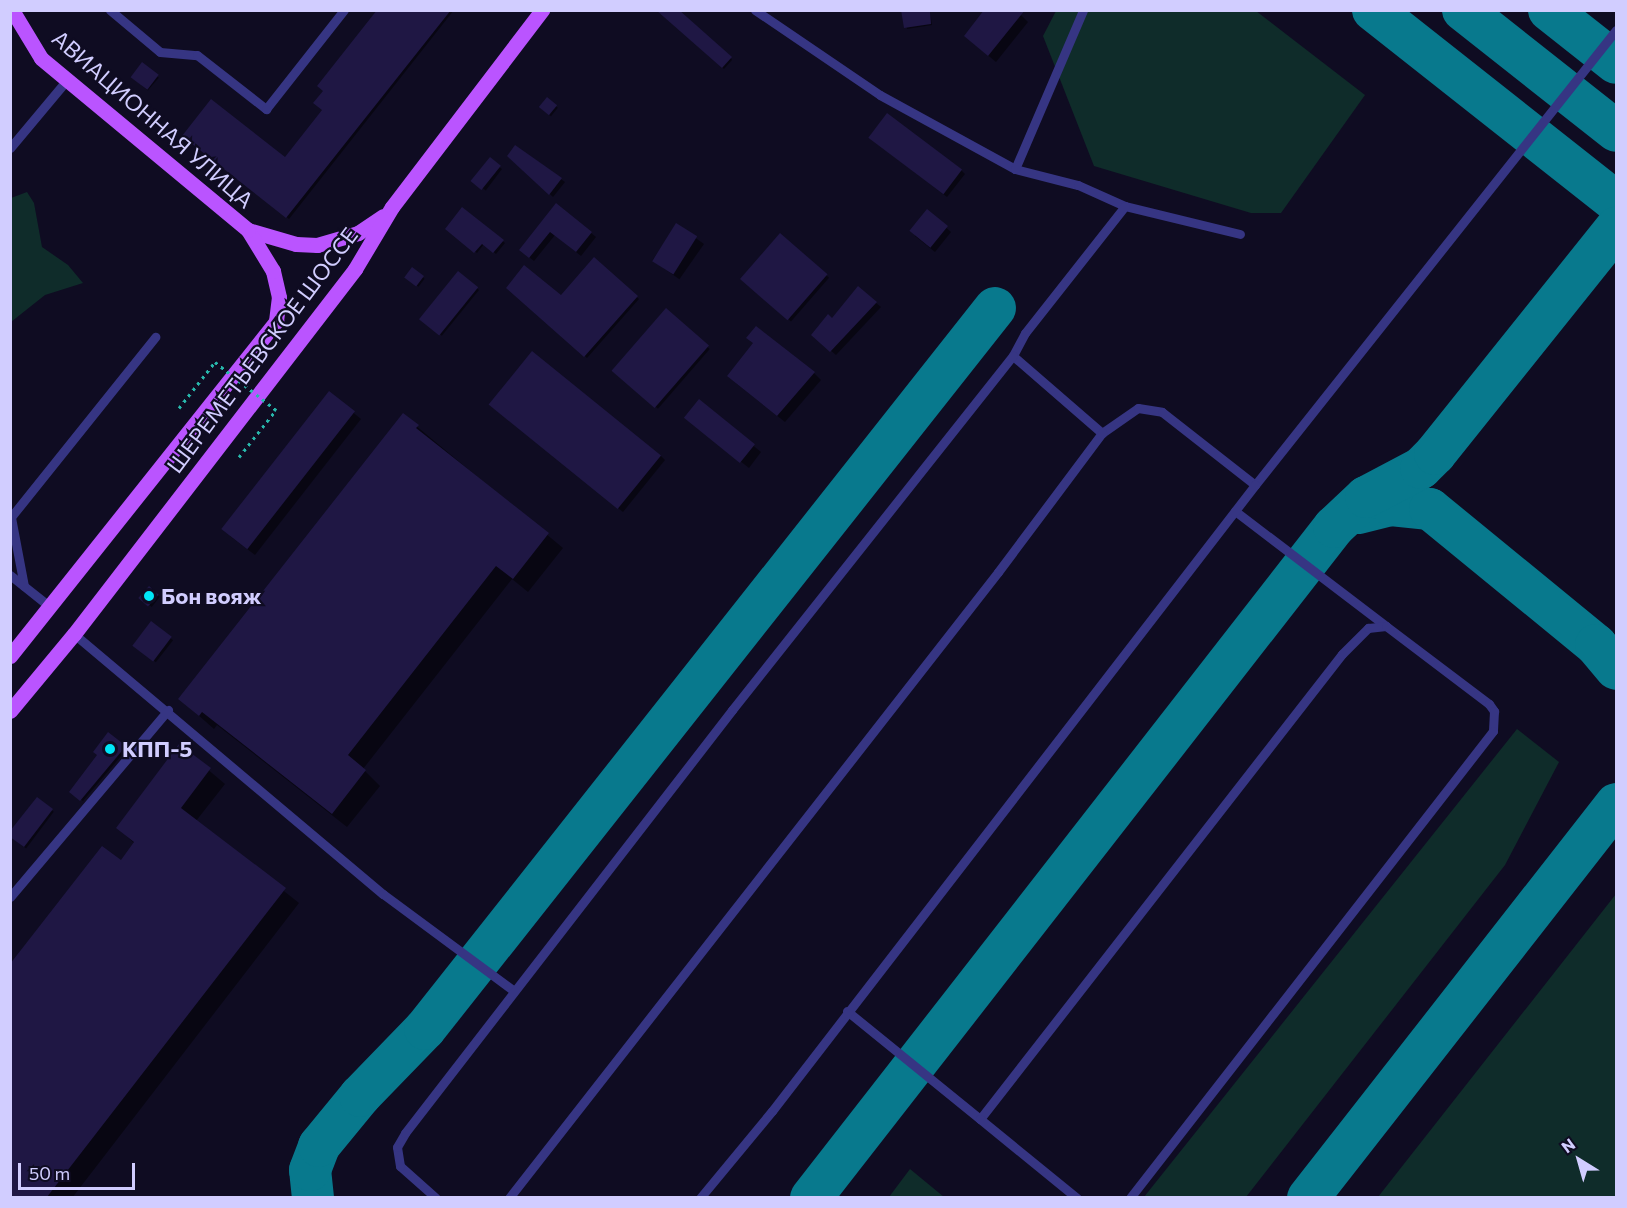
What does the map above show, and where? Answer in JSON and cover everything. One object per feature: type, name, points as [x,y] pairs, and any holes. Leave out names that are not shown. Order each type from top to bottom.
[{"type":"main road","name":"АВИАЦИОННАЯ УЛИЦА","points":[[12,10],[41,58],[248,230],[277,283],[276,321]]},
{"type":"main road","name":"ШЕРЕМЕТЬЕВСКОЕ ШОССЕ","points":[[10,711],[74,634],[355,269],[392,207],[542,10]]},
{"type":"main road","name":"АВИАЦИОННАЯ УЛИЦА","points":[[248,230],[296,244],[317,244],[358,233],[392,207]]},
{"type":"main road","name":"ШЕРЕМЕТЬЕВСКОЕ ШОССЕ","points":[[10,656],[276,321]]},
{"type":"lane","points":[[110,10],[160,52],[197,55],[266,109],[344,10]]},
{"type":"lane","points":[[755,10],[880,95],[1016,169],[1078,185],[1125,206],[1240,234]]},
{"type":"lane","points":[[1016,169],[1083,10]]},
{"type":"lane","points":[[700,1197],[1255,485],[1617,30]]},
{"type":"lane","points":[[10,148],[66,81]]},
{"type":"lane","points":[[436,1197],[400,1166],[397,1147],[514,991],[1013,356],[1025,333],[1125,206]]},
{"type":"lane","points":[[24,586],[11,517],[155,337]]},
{"type":"lane","points":[[1013,356],[1102,433]]},
{"type":"lane","points":[[508,1197],[998,572],[1102,433],[1138,408],[1162,412],[1255,485]]},
{"type":"lane","points":[[1130,1197],[1493,731],[1494,711],[1489,704],[1235,511]]},
{"type":"lane","points":[[10,575],[50,606]]},
{"type":"lane","points":[[980,1119],[1342,654],[1368,628],[1386,626]]},
{"type":"lane","points":[[74,634],[168,710],[383,894],[514,991]]},
{"type":"lane","points":[[10,897],[168,710]]},
{"type":"lane","points":[[847,1011],[1077,1197]]},
{"type":"path","points":[[179,408],[215,362],[276,410],[239,457]]},
{"type":"green space","points":[[1056,11],[1256,11],[1365,95],[1281,213],[1251,213],[1094,166],[1043,36]]},
{"type":"green space","points":[[27,192],[34,203],[42,247],[68,265],[83,283],[45,295],[11,322],[11,198]]},
{"type":"green space","points":[[1517,729],[1559,762],[1505,865],[1246,1197],[1144,1197]]},
{"type":"green space","points":[[1616,894],[1616,1197],[1378,1197]]},
{"type":"green space","points":[[910,1169],[944,1197],[889,1197]]},
{"type":"building","points":[[377,10],[451,10],[286,218],[182,136],[211,99],[285,157],[322,110],[313,103],[323,91],[317,86]]},
{"type":"building","points":[[656,10],[679,10],[732,57],[722,68]]},
{"type":"building","points":[[901,10],[930,10],[931,24],[904,28]]},
{"type":"building","points":[[984,10],[1025,10],[988,56],[964,36]]},
{"type":"building","points":[[142,62],[159,75],[147,90],[131,77]]},
{"type":"building","points":[[547,97],[557,105],[549,115],[539,107]]},
{"type":"building","points":[[887,113],[962,170],[943,194],[868,138]]},
{"type":"building","points":[[515,145],[562,178],[549,195],[507,156]]},
{"type":"building","points":[[490,157],[501,166],[481,190],[470,181]]},
{"type":"building","points":[[556,203],[592,232],[576,252],[550,232],[529,258],[519,250]]},
{"type":"building","points":[[462,207],[504,240],[493,253],[482,244],[474,253],[445,229]]},
{"type":"building","points":[[927,209],[948,226],[930,248],[909,231]]},
{"type":"building","points":[[676,223],[697,236],[673,274],[652,261]]},
{"type":"building","points":[[780,233],[828,274],[788,320],[740,279]]},
{"type":"building","points":[[594,257],[638,296],[584,357],[506,288],[524,265],[561,295]]},
{"type":"building","points":[[412,267],[424,276],[416,286],[404,277]]},
{"type":"building","points":[[458,271],[478,287],[439,336],[419,319]]},
{"type":"building","points":[[858,286],[877,302],[830,352],[811,335],[828,314],[832,318]]},
{"type":"building","points":[[666,308],[709,345],[655,408],[612,371]]},
{"type":"building","points":[[756,326],[815,372],[777,416],[727,376],[753,343],[746,338]]},
{"type":"building","points":[[532,351],[661,455],[618,509],[489,405]]},
{"type":"building","points":[[329,391],[355,411],[247,549],[221,529]]},
{"type":"building","points":[[699,399],[755,444],[740,463],[684,418]]},
{"type":"building","points":[[403,413],[419,425],[416,428],[549,533],[513,579],[496,566],[348,755],[366,770],[332,814],[202,712],[199,716],[178,699]]},
{"type":"building","name":"Бон вояж","points":[[149,586],[159,595],[148,607],[138,598]]},
{"type":"building","points":[[151,621],[172,637],[153,661],[132,646]]},
{"type":"building","points":[[108,732],[126,746],[80,801],[69,792],[97,755],[93,752]]},
{"type":"building","points":[[179,744],[211,768],[181,808],[286,888],[47,1197],[10,1197],[10,964],[102,846],[121,860],[134,842],[116,828]]},
{"type":"building","points":[[37,797],[53,809],[24,847],[10,837],[10,831]]},
{"type":"taxiway","points":[[1373,10],[1616,202]]},
{"type":"taxiway","points":[[1463,10],[1616,131]]},
{"type":"taxiway","points":[[1549,10],[1616,63]]},
{"type":"taxiway","points":[[811,1198],[1334,527],[1366,497],[1421,468],[1435,454],[1616,228]]},
{"type":"taxiway","points":[[313,1198],[310,1170],[319,1146],[360,1096],[425,1029],[995,308]]},
{"type":"taxiway","points":[[1358,513],[1391,505],[1430,509],[1596,645],[1616,669]]},
{"type":"taxiway","points":[[1308,1198],[1616,804]]},
{"type":"place","name":"Бон вояж","points":[[149,596]]},
{"type":"place","name":"КПП-5","points":[[110,749]]}]
